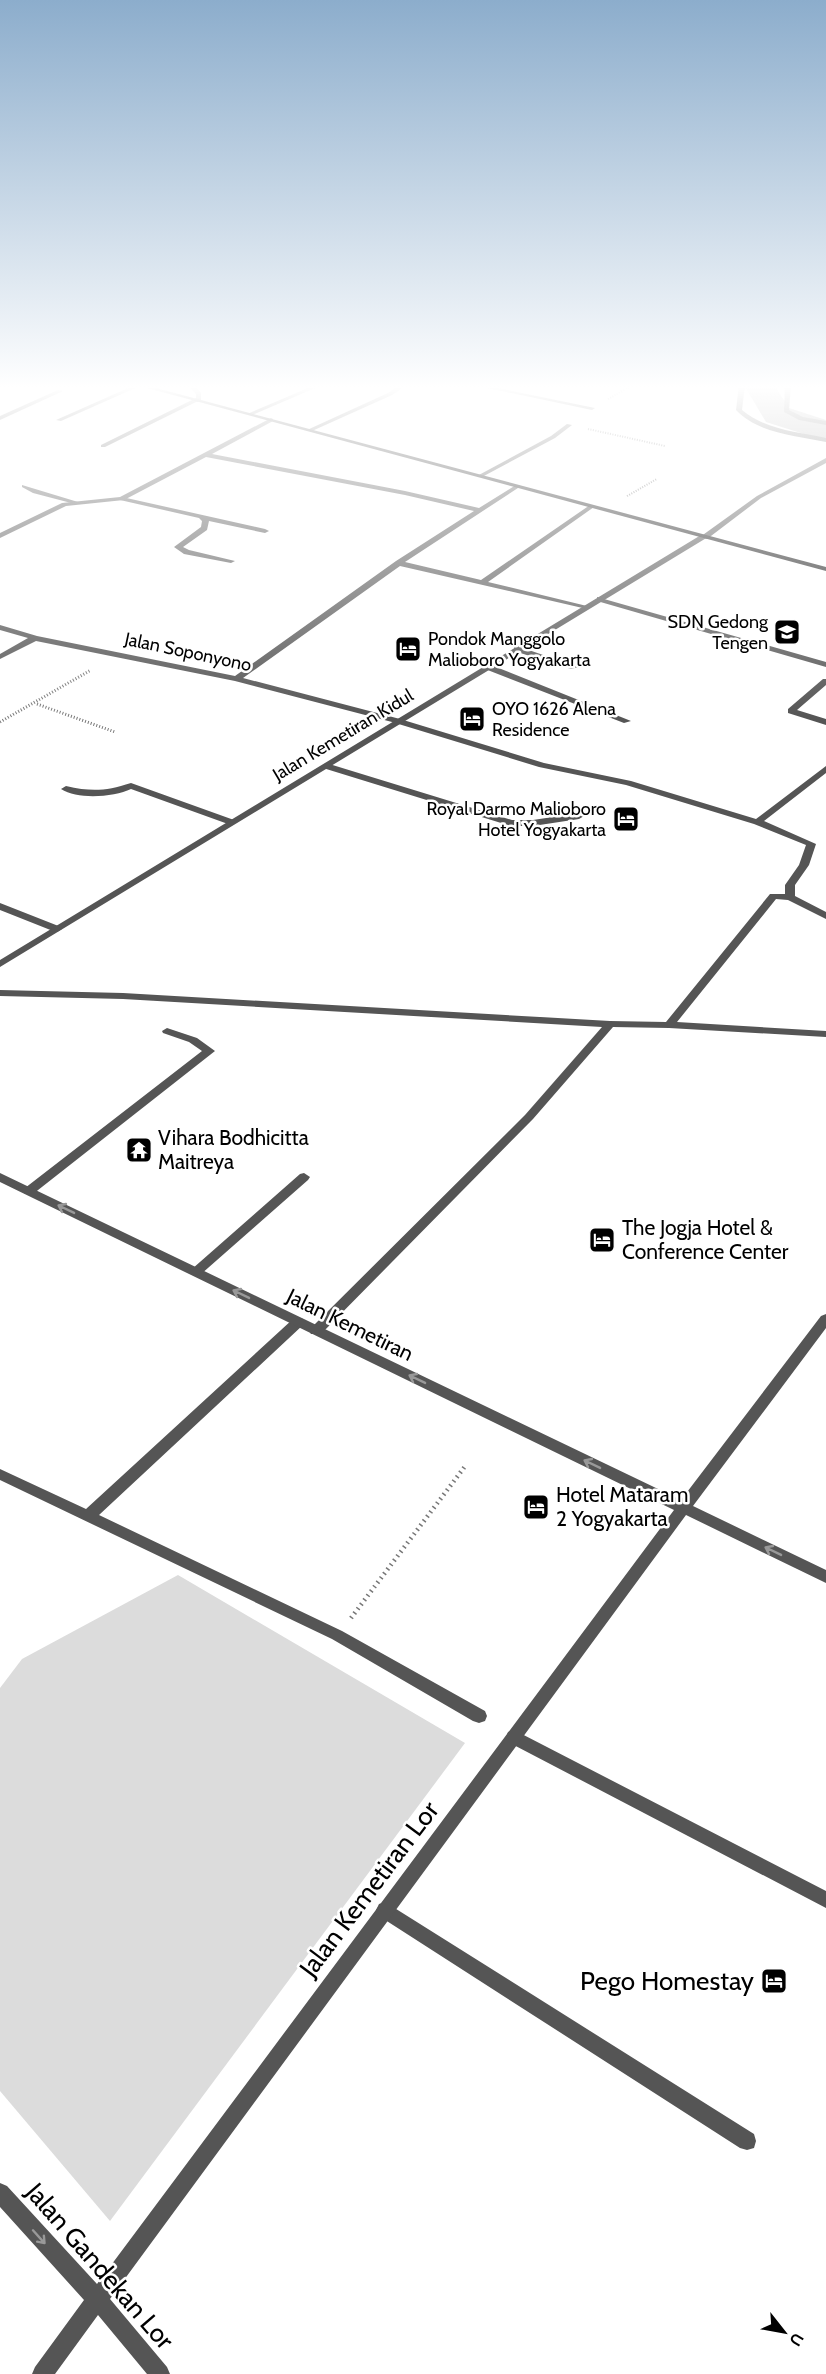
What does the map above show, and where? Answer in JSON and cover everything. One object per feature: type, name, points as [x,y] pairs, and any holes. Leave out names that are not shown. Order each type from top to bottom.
[{"type":"main road","points":[[554,496],[826,569]]},
{"type":"street","points":[[50,496],[75,502]]},
{"type":"street","points":[[123,499],[129,496]]},
{"type":"street","points":[[417,496],[478,510]]},
{"type":"street","points":[[236,679],[399,563],[502,496]]},
{"type":"street","name":"Jalan Kemetiran Kidul","points":[[0,964],[704,537],[761,496]]},
{"type":"street","points":[[0,536],[60,506],[75,502],[123,499],[265,531]]},
{"type":"street","points":[[484,582],[592,506]]},
{"type":"street","points":[[202,517],[206,521],[204,528],[178,547],[187,552],[231,561]]},
{"type":"street","points":[[399,563],[587,607]]},
{"type":"street","points":[[600,599],[826,665]]},
{"type":"street","name":"Jalan Soponyono","points":[[0,627],[35,638],[236,679],[368,712],[542,765],[628,783],[757,822],[811,844],[804,865],[790,885],[790,897]]},
{"type":"street","points":[[0,657],[35,638]]},
{"type":"street","points":[[517,649],[574,667]]},
{"type":"street","points":[[488,667],[627,721]]},
{"type":"street","points":[[826,681],[791,711],[826,722]]},
{"type":"street","points":[[326,766],[511,823],[533,823],[579,816]]},
{"type":"street","points":[[757,822],[826,769]]},
{"type":"street","points":[[66,789],[98,794],[122,791],[131,786],[231,822]]},
{"type":"street","points":[[669,1025],[773,896],[790,897],[826,916]]},
{"type":"street","points":[[0,906],[57,929]]},
{"type":"street","points":[[0,993],[123,996],[826,1034]]},
{"type":"street","points":[[316,1331],[529,1118],[610,1024]]},
{"type":"street","points":[[29,1191],[209,1051],[194,1040],[167,1031]]},
{"type":"street","name":"Jalan Kemetiran","points":[[0,1177],[826,1577]]},
{"type":"street","points":[[196,1272],[304,1178]]},
{"type":"street","name":"Jalan Kemetiran Lor","points":[[42,2374],[826,1318]]},
{"type":"street","points":[[87,1517],[298,1322]]},
{"type":"street","points":[[0,1474],[338,1635],[479,1716]]},
{"type":"street","points":[[514,1737],[826,1900]]},
{"type":"street","points":[[385,1910],[747,2141]]},
{"type":"street","name":"Jalan Gandekan Lor","points":[[0,2193],[97,2299],[160,2374]]},
{"type":"path","points":[[621,499],[627,496]]},
{"type":"path","points":[[0,722],[36,704],[118,654]]},
{"type":"path","points":[[36,704],[115,732]]},
{"type":"path","points":[[338,1635],[466,1465]]},
{"type":"shaded area","points":[[178,1575],[465,1743],[110,2221],[0,2091],[0,1688],[22,1659]]},
{"type":"place","name":"SDN Gedong Tengen","points":[[787,632]]},
{"type":"place","name":"Pondok Manggolo Malioboro Yogyakarta","points":[[408,649]]},
{"type":"place","name":"OYO 1626 Alena Residence","points":[[472,719]]},
{"type":"place","name":"Royal Darmo Malioboro Hotel Yogyakarta","points":[[626,819]]},
{"type":"place","name":"Vihara Bodhicitta Maitreya","points":[[139,1150]]},
{"type":"place","name":"The Jogja Hotel & Conference Center","points":[[602,1240]]},
{"type":"place","name":"Hotel Mataram 2 Yogyakarta","points":[[536,1507]]},
{"type":"place","name":"Pego Homestay","points":[[774,1981]]}]
